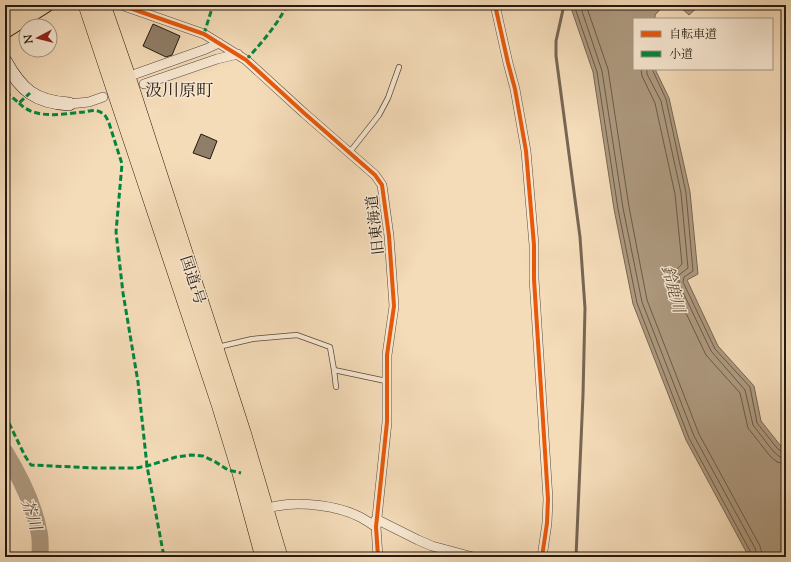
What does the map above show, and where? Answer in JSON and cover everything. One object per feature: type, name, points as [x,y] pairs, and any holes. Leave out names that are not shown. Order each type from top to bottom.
[{"type":"highway","name":"国道1号","points":[[87,5],[220,404],[264,557]]},
{"type":"highway","name":"国道1号","points":[[102,5],[127,77],[242,432],[279,557]]},
{"type":"main road","points":[[5,18],[26,5]]},
{"type":"main road","points":[[5,31],[46,5]]},
{"type":"street","points":[[495,5],[508,63],[516,89],[526,152],[533,237],[534,279],[548,499],[547,523],[542,557]]},
{"type":"street","name":"旧東海道","points":[[124,6],[204,34],[238,54],[375,175],[382,185],[389,236],[394,306],[387,355],[387,422],[376,523],[378,557]]},
{"type":"street","points":[[127,77],[219,43]]},
{"type":"street","points":[[144,84],[217,59],[238,54]]},
{"type":"street","points":[[5,61],[17,79],[30,93],[40,99],[49,102],[69,104],[89,102],[103,97]]},
{"type":"street","points":[[266,510],[277,506],[293,504],[336,508],[432,546],[473,557]]},
{"type":"lane","points":[[349,153],[379,115],[399,67]]},
{"type":"lane","points":[[215,348],[252,340],[297,335],[330,347],[336,387]]},
{"type":"lane","points":[[334,370],[386,381]]},
{"type":"water","name":"鈴鹿川","points":[[570,5],[664,5],[655,15],[655,18],[633,18],[633,70],[655,70],[669,98],[690,192],[698,274],[687,280],[718,346],[754,386],[761,421],[780,445],[786,450],[786,557],[749,557],[686,440],[633,304],[614,209],[593,72]]},
{"type":"water","points":[[678,5],[700,5],[689,15]]},
{"type":"building","points":[[153,24],[180,36],[172,55],[166,57],[143,46]]},
{"type":"building","points":[[201,134],[217,141],[210,159],[193,153]]},
{"type":"waterway","points":[[564,5],[556,41],[556,56],[580,237],[585,308],[576,557]]},
{"type":"waterway","name":"芥川","points":[[5,452],[21,480],[34,511],[40,535],[40,557]]},
{"type":"marked path","points":[[204,34],[213,5]]},
{"type":"marked path","points":[[246,60],[273,27],[287,5]]},
{"type":"marked path","points":[[5,93],[19,103],[30,93]]},
{"type":"marked path","points":[[19,103],[33,112],[50,115],[98,111],[106,117],[109,123],[122,164],[116,232],[123,293],[138,382],[147,466],[164,557]]},
{"type":"marked path","points":[[5,415],[31,465],[136,468],[176,457],[191,455],[203,456],[228,470],[241,473]]},
{"type":"cycle path","points":[[495,5],[515,89],[526,151],[534,245],[534,279],[548,499],[547,523],[542,557]]},
{"type":"cycle path","points":[[124,6],[204,34],[246,60],[375,175],[382,185],[389,236],[394,306],[387,355],[387,422],[376,527],[378,557]]},
{"type":"district","name":"汲川原町","points":[[179,90]]}]
